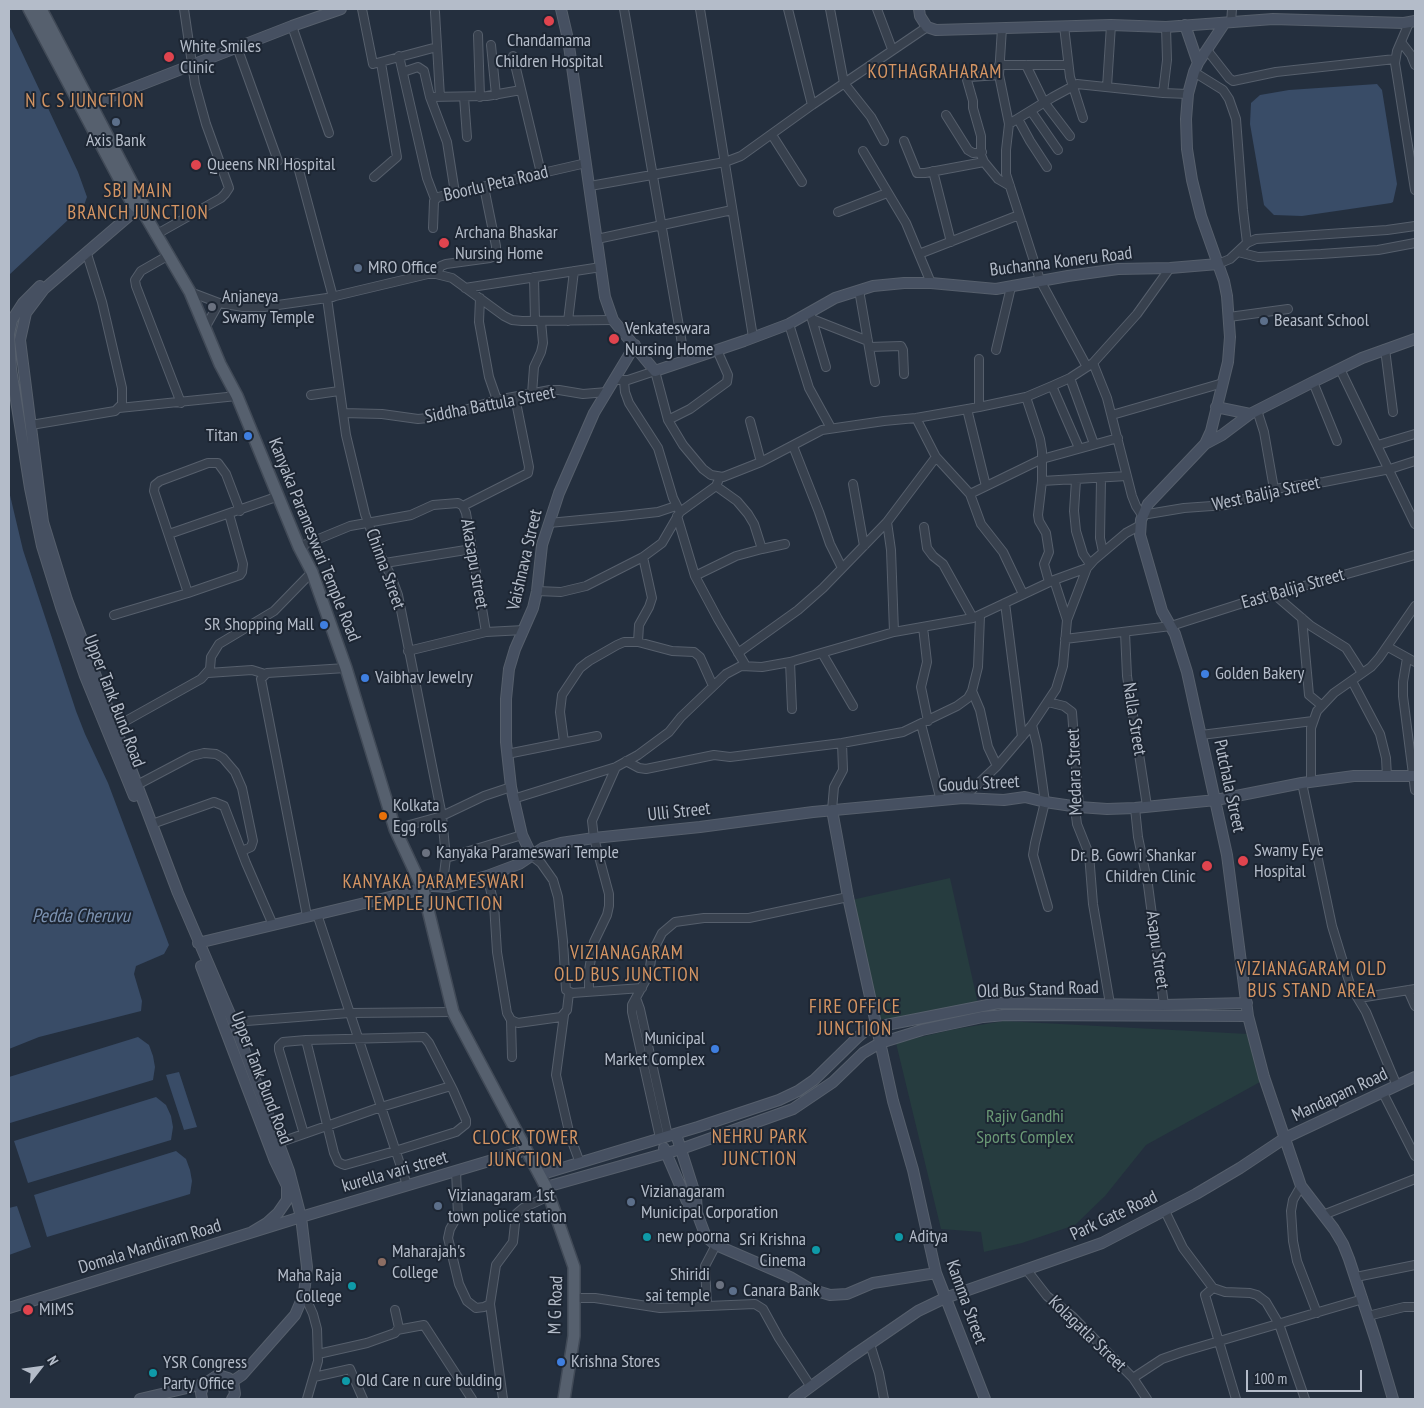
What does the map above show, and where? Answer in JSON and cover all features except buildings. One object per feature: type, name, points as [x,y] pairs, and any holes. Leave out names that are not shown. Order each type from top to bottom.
[{"type":"main road","points":[[29,9],[85,106]]},
{"type":"main road","points":[[41,9],[85,106]]},
{"type":"main road","name":"Kanyaka Parameswari Temple Road","points":[[85,106],[139,206],[190,292],[220,364],[237,396],[299,547],[312,572],[346,668],[395,830],[428,887],[454,1012]]},
{"type":"main road","name":"M G Road","points":[[454,1012],[548,1192],[574,1268],[574,1336],[564,1399]]},
{"type":"street","points":[[157,234],[221,198],[229,188],[206,124],[195,84],[184,9]]},
{"type":"street","points":[[85,106],[292,26],[310,14],[341,9]]},
{"type":"street","points":[[362,9],[373,64],[437,47]]},
{"type":"street","points":[[561,9],[568,39],[605,297],[613,320],[655,371],[668,420],[683,445],[710,475],[720,477],[761,462],[813,434],[831,428],[916,418],[979,407],[1026,397],[1070,378],[1090,365],[1136,314],[1170,268]]},
{"type":"street","points":[[624,9],[685,361]]},
{"type":"street","points":[[700,9],[753,337]]},
{"type":"street","points":[[788,9],[812,105]]},
{"type":"street","points":[[830,9],[844,83],[871,117],[884,141]]},
{"type":"street","points":[[877,9],[892,49]]},
{"type":"street","points":[[919,9],[920,16],[927,27],[936,30],[1110,25],[1166,26],[1273,19],[1412,22],[1401,42],[1395,59],[1415,190]]},
{"type":"street","points":[[1205,444],[1211,431],[1228,362],[1230,317],[1224,281],[1202,216],[1191,172],[1187,149],[1186,119],[1188,94],[1196,68],[1227,23],[1232,9]]},
{"type":"street","points":[[435,12],[440,97]]},
{"type":"street","points":[[1106,86],[1110,25]]},
{"type":"street","points":[[1185,25],[1196,68],[1223,90],[1229,99],[1236,119],[1247,243]]},
{"type":"street","points":[[292,26],[329,133]]},
{"type":"street","points":[[1064,26],[1072,86],[1083,118]]},
{"type":"street","points":[[1163,93],[1166,60],[1166,26]]},
{"type":"street","points":[[590,186],[725,162],[750,152],[812,105],[927,27]]},
{"type":"street","points":[[1002,28],[999,75],[1009,124],[1006,161],[1010,186],[1040,280],[1090,365],[1107,398],[1127,476],[1136,506],[1142,515]]},
{"type":"street","points":[[478,35],[480,96]]},
{"type":"street","points":[[1401,42],[1411,55],[1415,65]]},
{"type":"street","points":[[491,45],[496,94]]},
{"type":"street","points":[[237,47],[278,161]]},
{"type":"street","points":[[1207,50],[1233,81],[1271,73],[1395,59]]},
{"type":"street","points":[[399,56],[427,178],[435,198]]},
{"type":"street","points":[[513,56],[541,173]]},
{"type":"street","points":[[374,177],[397,157],[381,63]]},
{"type":"street","points":[[999,65],[1068,65]]},
{"type":"street","points":[[1026,65],[1044,102],[1070,136]]},
{"type":"street","points":[[403,72],[418,67],[423,69],[430,97],[447,142],[455,193]]},
{"type":"street","points":[[999,75],[970,77],[967,80],[981,136],[984,162],[998,180],[1010,186]]},
{"type":"street","points":[[1009,124],[1072,86],[1082,83],[1163,93],[1188,94]]},
{"type":"street","points":[[430,97],[480,96],[521,90]]},
{"type":"street","points":[[464,97],[467,137]]},
{"type":"street","points":[[1031,111],[1058,150]]},
{"type":"street","points":[[946,115],[968,150],[973,153],[982,152]]},
{"type":"street","points":[[1018,119],[1047,167]]},
{"type":"street","points":[[772,135],[802,182]]},
{"type":"street","points":[[904,141],[917,173],[984,162]]},
{"type":"street","points":[[863,151],[906,223],[931,283]]},
{"type":"street","name":"Chinna Street","points":[[296,163],[330,297],[339,391],[346,435],[368,522],[398,595],[442,816],[446,858],[444,874],[428,887]]},
{"type":"street","name":"Boorlu Peta Road","points":[[433,228],[435,198],[586,163]]},
{"type":"street","points":[[932,172],[951,242]]},
{"type":"street","points":[[436,274],[441,266],[446,264],[490,258],[496,255],[496,246],[484,187]]},
{"type":"street","points":[[838,212],[887,193]]},
{"type":"street","name":"Upper Tank Bund Road","points":[[139,206],[87,254],[44,289],[26,313],[20,340],[43,522],[66,600],[198,943],[234,1022],[289,1171],[301,1216],[307,1267],[304,1294],[295,1315],[242,1375],[233,1382]]},
{"type":"street","name":"Upper Tank Bund Road","points":[[139,206],[93,241],[23,303],[12,320],[9,334],[11,369],[42,546],[61,607],[107,733],[161,861],[275,1161],[287,1186],[287,1200],[278,1212],[267,1223],[252,1232]]},
{"type":"street","points":[[597,239],[732,210]]},
{"type":"street","points":[[919,254],[1019,215]]},
{"type":"street","points":[[1218,264],[1225,262],[1247,243],[1256,238],[1387,230],[1415,226]]},
{"type":"street","points":[[1238,252],[1258,257],[1321,254],[1378,250],[1415,243]]},
{"type":"street","points":[[87,254],[102,302],[122,388],[122,404],[119,408]]},
{"type":"street","points":[[169,255],[141,271],[135,280],[181,403]]},
{"type":"street","name":"Buchanna Koneru Road","points":[[655,371],[811,316],[835,298],[859,290],[888,284],[931,283],[983,288],[1011,287],[1040,280],[1118,269],[1170,268],[1218,264]]},
{"type":"street","points":[[465,288],[601,267]]},
{"type":"street","points":[[568,321],[574,271]]},
{"type":"street","points":[[190,292],[219,303],[243,307],[264,307],[330,297],[428,274],[436,274],[452,278],[512,320],[613,320]]},
{"type":"street","points":[[532,394],[534,367],[543,343],[538,321],[534,277]]},
{"type":"street","points":[[996,350],[1011,287]]},
{"type":"street","points":[[859,290],[875,382]]},
{"type":"street","points":[[480,298],[478,322],[497,400]]},
{"type":"street","points":[[205,328],[219,303]]},
{"type":"street","points":[[1230,317],[1288,309]]},
{"type":"street","points":[[811,316],[868,344],[901,346],[903,350],[904,374]]},
{"type":"street","points":[[811,316],[826,367]]},
{"type":"street","points":[[789,324],[809,388],[831,428]]},
{"type":"street","points":[[1171,626],[1162,611],[1142,544],[1139,526],[1148,504],[1205,444],[1222,435],[1254,412],[1340,369],[1385,349],[1415,339]]},
{"type":"street","name":"Vaishnava Street","points":[[532,856],[522,835],[511,787],[507,754],[506,699],[515,649],[533,608],[537,591],[542,545],[559,493],[594,413],[607,392],[620,380],[635,345]]},
{"type":"street","points":[[1385,349],[1394,412]]},
{"type":"street","points":[[668,420],[690,410],[727,382],[728,374],[717,350]]},
{"type":"street","points":[[979,359],[979,407]]},
{"type":"street","points":[[1340,369],[1415,524]]},
{"type":"street","points":[[655,371],[620,380],[629,403],[658,448],[695,576],[746,666]]},
{"type":"street","points":[[1070,378],[1094,444]]},
{"type":"street","points":[[1313,382],[1337,441]]},
{"type":"street","points":[[1112,415],[1223,383]]},
{"type":"street","points":[[1052,386],[1079,448]]},
{"type":"street","name":"Siddha Battula Street","points":[[343,413],[382,414],[418,419],[452,414],[497,400],[559,390],[583,394],[607,392]]},
{"type":"street","points":[[312,395],[339,391]]},
{"type":"street","points":[[31,425],[114,411],[119,408],[237,396]]},
{"type":"street","points":[[463,506],[528,473],[515,397]]},
{"type":"street","points":[[1026,397],[1040,439],[1042,481],[1038,516],[1039,522],[1046,533],[1049,552],[1044,564],[1067,620]]},
{"type":"street","points":[[1216,407],[1254,412]]},
{"type":"street","points":[[967,409],[986,486]]},
{"type":"street","points":[[1254,412],[1264,432],[1274,489]]},
{"type":"street","points":[[916,418],[936,457],[970,494],[981,524],[1003,552],[1023,594]]},
{"type":"street","points":[[750,420],[761,462]]},
{"type":"street","points":[[1378,445],[1415,434]]},
{"type":"street","points":[[970,494],[1042,459],[1118,438]]},
{"type":"street","points":[[793,446],[820,512],[830,544],[842,568]]},
{"type":"street","points":[[738,653],[798,610],[842,568],[886,522],[936,457]]},
{"type":"street","name":"West Balija Street","points":[[1142,515],[1184,508],[1226,505],[1274,489],[1324,482],[1415,462]]},
{"type":"street","points":[[188,593],[154,491],[155,485],[160,481],[208,463],[218,463],[223,468],[240,511]]},
{"type":"street","points":[[1042,481],[1127,476]]},
{"type":"street","points":[[537,591],[561,592],[577,588],[601,579],[643,558],[662,543],[678,512],[716,486],[720,477]]},
{"type":"street","points":[[1101,479],[1100,538],[1103,552]]},
{"type":"street","points":[[963,798],[997,766],[1022,737],[1056,689],[1063,666],[1067,620],[1088,566],[1076,531],[1074,511],[1076,480]]},
{"type":"street","points":[[853,484],[864,546]]},
{"type":"street","points":[[716,486],[737,501],[748,514],[754,524],[762,548]]},
{"type":"street","points":[[169,534],[279,496]]},
{"type":"street","name":"Akasapu street","points":[[299,547],[334,531],[368,522],[411,515],[418,513],[428,506],[439,503],[458,503],[463,506],[466,512],[486,632]]},
{"type":"street","points":[[549,523],[658,512],[678,512]]},
{"type":"street","points":[[114,615],[188,593],[235,577],[242,572],[244,564],[229,514]]},
{"type":"street","points":[[886,522],[891,550],[894,632]]},
{"type":"street","points":[[514,799],[616,766],[638,755],[661,739],[713,686],[734,670],[746,666],[762,667],[790,662],[894,632],[976,617],[1088,566],[1126,533],[1139,526]]},
{"type":"street","points":[[626,761],[638,768],[646,769],[714,756],[730,757],[842,743],[896,734],[958,706],[968,698],[972,691],[978,667],[976,617],[943,564],[927,548],[924,527]]},
{"type":"street","points":[[695,576],[725,560],[762,548],[785,544]]},
{"type":"street","points":[[384,563],[472,549]]},
{"type":"street","name":"East Balija Street","points":[[1065,639],[1171,626],[1243,603],[1415,555]]},
{"type":"street","points":[[638,642],[640,625],[652,598],[643,558]]},
{"type":"street","points":[[115,727],[201,679],[208,672],[211,658],[218,644],[274,612],[312,572]]},
{"type":"street","points":[[1275,595],[1322,634],[1346,648],[1362,673]]},
{"type":"street","points":[[1005,603],[1022,737]]},
{"type":"street","points":[[1398,1086],[1359,998],[1351,987],[1332,926],[1307,782],[1313,721],[1321,705],[1375,662],[1388,647],[1415,606]]},
{"type":"street","points":[[1302,618],[1309,695],[1321,705]]},
{"type":"street","name":"Putchala Street","points":[[1171,626],[1187,672],[1227,855],[1248,1016]]},
{"type":"street","points":[[923,627],[927,662],[920,688],[941,801]]},
{"type":"street","points":[[408,651],[486,632],[524,630]]},
{"type":"street","name":"Nalla Street","points":[[1125,632],[1127,676],[1147,806]]},
{"type":"street","points":[[564,742],[560,705],[562,695],[571,680],[580,668],[589,661],[624,642],[638,642],[672,651],[698,654],[713,686]]},
{"type":"street","points":[[1388,647],[1415,662]]},
{"type":"street","points":[[822,653],[853,706]]},
{"type":"street","points":[[1407,658],[1403,696],[1415,790]]},
{"type":"street","points":[[790,662],[792,709]]},
{"type":"street","points":[[208,672],[252,670],[265,674],[346,668]]},
{"type":"street","points":[[265,674],[261,682],[312,915],[349,1013],[407,1186]]},
{"type":"street","points":[[1352,680],[1380,734],[1386,758],[1386,777]]},
{"type":"street","points":[[972,691],[980,710],[988,747],[997,766]]},
{"type":"street","name":"Medara Street","points":[[1048,702],[1064,706],[1072,712],[1079,807],[1076,816],[1077,824],[1089,854],[1093,904],[1110,1004]]},
{"type":"street","points":[[1201,735],[1313,721]]},
{"type":"street","points":[[1032,725],[1037,745],[1045,802],[1034,843],[1033,855],[1048,907]]},
{"type":"street","points":[[507,754],[597,736]]},
{"type":"street","points":[[832,810],[834,787],[843,770],[842,743]]},
{"type":"street","points":[[137,786],[192,756],[216,754],[223,758],[235,772],[242,788],[253,841],[251,847],[242,851]]},
{"type":"street","points":[[589,991],[589,970],[594,942],[607,915],[609,906],[605,878],[592,829],[593,816],[616,766]]},
{"type":"street","name":"Goudu Street","points":[[832,810],[963,798],[1004,800],[1025,797],[1079,807],[1135,808],[1216,800],[1307,782],[1354,776],[1414,776]]},
{"type":"street","points":[[395,830],[442,816],[484,796],[511,787]]},
{"type":"street","points":[[152,824],[204,805],[217,802],[224,806],[273,925]]},
{"type":"street","name":"Asapu Street","points":[[1135,808],[1138,837],[1148,885],[1164,1005]]},
{"type":"street","name":"Ulli Street","points":[[198,943],[428,887],[448,887],[487,876],[519,864],[549,846],[594,838],[832,810]]},
{"type":"street","name":"Kamma Street","points":[[832,810],[848,897],[876,1027],[893,1101],[913,1170],[936,1274],[985,1399]]},
{"type":"street","points":[[446,858],[522,835]]},
{"type":"street","points":[[532,856],[541,863],[553,880],[558,896],[563,941],[564,986],[569,993],[556,1075],[570,1136],[580,1162]]},
{"type":"street","points":[[487,876],[494,904],[498,952],[507,1013],[511,1020],[512,1057]]},
{"type":"street","points":[[697,1213],[689,1206],[665,1153],[668,1136],[632,1012],[632,1005],[649,974],[655,943],[662,933],[675,922],[704,918],[749,918],[848,897]]},
{"type":"street","points":[[569,993],[642,988]]},
{"type":"street","points":[[1359,998],[1412,990],[1415,1006]]},
{"type":"street","name":"Old Bus Stand Road","points":[[539,1175],[668,1136],[798,1092],[822,1074],[858,1037],[876,1027],[998,1003],[1164,1005],[1247,1003]]},
{"type":"street","points":[[982,1006],[983,1017]]},
{"type":"street","points":[[234,1022],[349,1013],[454,1012]]},
{"type":"street","points":[[511,1020],[518,1023],[557,1018],[564,1015]]},
{"type":"street","name":"Old Bus Stand Road","points":[[548,1192],[793,1109],[833,1082],[863,1053],[880,1043],[922,1030],[983,1017],[1005,1015],[1248,1016]]},
{"type":"street","name":"Mandapam Road","points":[[1248,1016],[1264,1077],[1285,1138],[1415,1077]]},
{"type":"street","points":[[304,1134],[279,1046],[283,1042],[306,1040],[424,1037],[429,1043],[465,1114],[466,1124],[456,1132],[395,1151],[346,1165],[338,1162],[334,1154],[306,1040]]},
{"type":"street","points":[[278,1143],[381,1107],[451,1086]]},
{"type":"street","points":[[1383,1093],[1415,1156]]},
{"type":"street","points":[[668,1136],[681,1148],[696,1197],[697,1213],[706,1237],[716,1245],[790,1277],[810,1289],[830,1294],[847,1294],[873,1283],[936,1274]]},
{"type":"street","points":[[1285,1138],[1301,1186],[1343,1244],[1356,1277],[1393,1399]]},
{"type":"street","name":"Park Gate Road","points":[[799,1398],[811,1387],[918,1311],[945,1298],[1102,1243],[1240,1168],[1285,1138]]},
{"type":"street","name":"kurella vari street","points":[[301,1216],[526,1150]]},
{"type":"street","points":[[456,1171],[458,1215],[450,1229],[448,1238],[459,1284],[471,1306],[481,1308],[490,1304]]},
{"type":"street","points":[[1323,1215],[1415,1180]]},
{"type":"street","points":[[1301,1186],[1291,1211],[1293,1241],[1297,1261],[1317,1313]]},
{"type":"street","points":[[503,1399],[490,1304],[496,1266],[513,1242],[516,1214],[548,1192]]},
{"type":"street","points":[[1164,1211],[1183,1248],[1213,1288],[1225,1292],[1257,1295],[1266,1302],[1279,1324],[1305,1399]]},
{"type":"street","name":"Domala Mandiram Road","points":[[9,1308],[301,1216]]},
{"type":"street","points":[[707,1306],[706,1266],[716,1245]]},
{"type":"street","points":[[1356,1277],[1415,1265]]},
{"type":"street","name":"Kolagatla Street","points":[[1026,1269],[1047,1296],[1073,1318],[1133,1378],[1147,1399]]},
{"type":"street","points":[[1213,1288],[1205,1295],[1236,1399]]},
{"type":"street","points":[[304,1294],[317,1329],[318,1354],[314,1377],[307,1399]]},
{"type":"street","points":[[574,1298],[595,1298],[660,1308],[750,1303],[759,1306],[764,1309],[779,1338],[811,1387]]},
{"type":"street","points":[[1133,1378],[1162,1359],[1363,1299]]},
{"type":"street","points":[[1368,1316],[1404,1307],[1415,1307]]},
{"type":"street","points":[[395,1310],[399,1328],[397,1330]]},
{"type":"street","points":[[318,1354],[367,1343],[392,1334],[397,1330],[424,1325],[472,1399]]},
{"type":"street","points":[[870,1344],[879,1373],[884,1399]]},
{"type":"street","points":[[314,1377],[350,1369],[363,1399]]},
{"type":"street","points":[[140,1399],[204,1384],[218,1376],[228,1378],[233,1382],[235,1394],[232,1399]]},
{"type":"street","points":[[202,1399],[201,1393],[204,1384]]},
{"type":"green space","points":[[950,878],[978,1004],[874,1026],[847,901]]},
{"type":"green space","name":"Rajiv Gandhi Sports Complex","points":[[1004,1021],[1248,1034],[1260,1082],[1146,1145],[1105,1196],[1075,1225],[1022,1243],[984,1252],[981,1232],[941,1229],[896,1043],[950,1030]]},
{"type":"water","points":[[9,25],[78,172],[87,197],[84,205],[9,275]]},
{"type":"water","points":[[1377,84],[1382,90],[1397,184],[1393,202],[1302,216],[1274,215],[1264,205],[1250,124],[1251,103],[1260,95],[1289,90]]},
{"type":"water","name":"Pedda Cheruvu","points":[[9,491],[23,550],[76,711],[108,783],[169,945],[164,954],[136,966],[134,974],[142,1001],[141,1011],[39,1037],[9,1049]]},
{"type":"water","points":[[138,1037],[149,1045],[153,1056],[155,1067],[153,1080],[10,1123],[9,1077]]},
{"type":"water","points":[[179,1072],[197,1127],[184,1130],[166,1075]]},
{"type":"water","points":[[156,1097],[166,1105],[171,1116],[173,1127],[171,1140],[28,1183],[14,1141]]},
{"type":"water","points":[[176,1151],[186,1159],[190,1170],[192,1181],[190,1194],[47,1237],[34,1195]]},
{"type":"water","points":[[17,1206],[31,1247],[9,1255],[9,1208]]},
{"type":"place","name":"Chandamama Children Hospital","points":[[549,21]]},
{"type":"place","name":"White Smiles Clinic","points":[[169,57]]},
{"type":"place","name":"Axis Bank","points":[[116,122]]},
{"type":"place","name":"Queens NRI Hospital","points":[[196,165]]},
{"type":"place","name":"Archana Bhaskar Nursing Home","points":[[444,243]]},
{"type":"place","name":"MRO Office","points":[[358,268]]},
{"type":"place","name":"Anjaneya Swamy Temple","points":[[212,307]]},
{"type":"place","name":"Beasant School","points":[[1264,321]]},
{"type":"place","name":"Venkateswara Nursing Home","points":[[614,339]]},
{"type":"place","name":"Titan","points":[[248,436]]},
{"type":"place","name":"SR Shopping Mall","points":[[324,625]]},
{"type":"place","name":"Golden Bakery","points":[[1205,674]]},
{"type":"place","name":"Vaibhav Jewelry","points":[[365,678]]},
{"type":"place","name":"Kolkata Egg rolls","points":[[383,816]]},
{"type":"place","name":"Kanyaka Parameswari Temple","points":[[426,853]]},
{"type":"place","name":"Swamy Eye Hospital","points":[[1243,861]]},
{"type":"place","name":"Dr. B. Gowri Shankar Children Clinic","points":[[1207,866]]},
{"type":"place","name":"Municipal Market Complex","points":[[715,1049]]},
{"type":"place","name":"Vizianagaram Municipal Corporation","points":[[631,1202]]},
{"type":"place","name":"Vizianagaram 1st town police station","points":[[438,1206]]},
{"type":"place","name":"new poorna","points":[[647,1237]]},
{"type":"place","name":"Aditya","points":[[899,1237]]},
{"type":"place","name":"Sri Krishna Cinema","points":[[816,1250]]},
{"type":"place","name":"Maharajah's College","points":[[382,1262]]},
{"type":"place","name":"Shiridi sai temple","points":[[720,1285]]},
{"type":"place","name":"Maha Raja College","points":[[352,1286]]},
{"type":"place","name":"Canara Bank","points":[[733,1291]]},
{"type":"place","name":"MIMS","points":[[28,1310]]},
{"type":"place","name":"Krishna Stores","points":[[561,1362]]},
{"type":"place","name":"YSR Congress Party Office","points":[[153,1373]]},
{"type":"place","name":"Old Care n cure bulding","points":[[346,1381]]},
{"type":"district","name":"KOTHAGRAHARAM","points":[[935,73]]},
{"type":"district","name":"N C S JUNCTION","points":[[85,102]]},
{"type":"district","name":"SBI MAIN BRANCH JUNCTION","points":[[138,203]]},
{"type":"district","name":"KANYAKA PARAMESWARI TEMPLE JUNCTION","points":[[434,894]]},
{"type":"district","name":"VIZIANAGARAM OLD BUS JUNCTION","points":[[627,965]]},
{"type":"district","name":"VIZIANAGARAM OLD BUS STAND AREA","points":[[1312,981]]},
{"type":"district","name":"FIRE OFFICE JUNCTION","points":[[855,1019]]},
{"type":"district","name":"NEHRU PARK JUNCTION","points":[[760,1149]]},
{"type":"district","name":"CLOCK TOWER JUNCTION","points":[[526,1150]]}]
